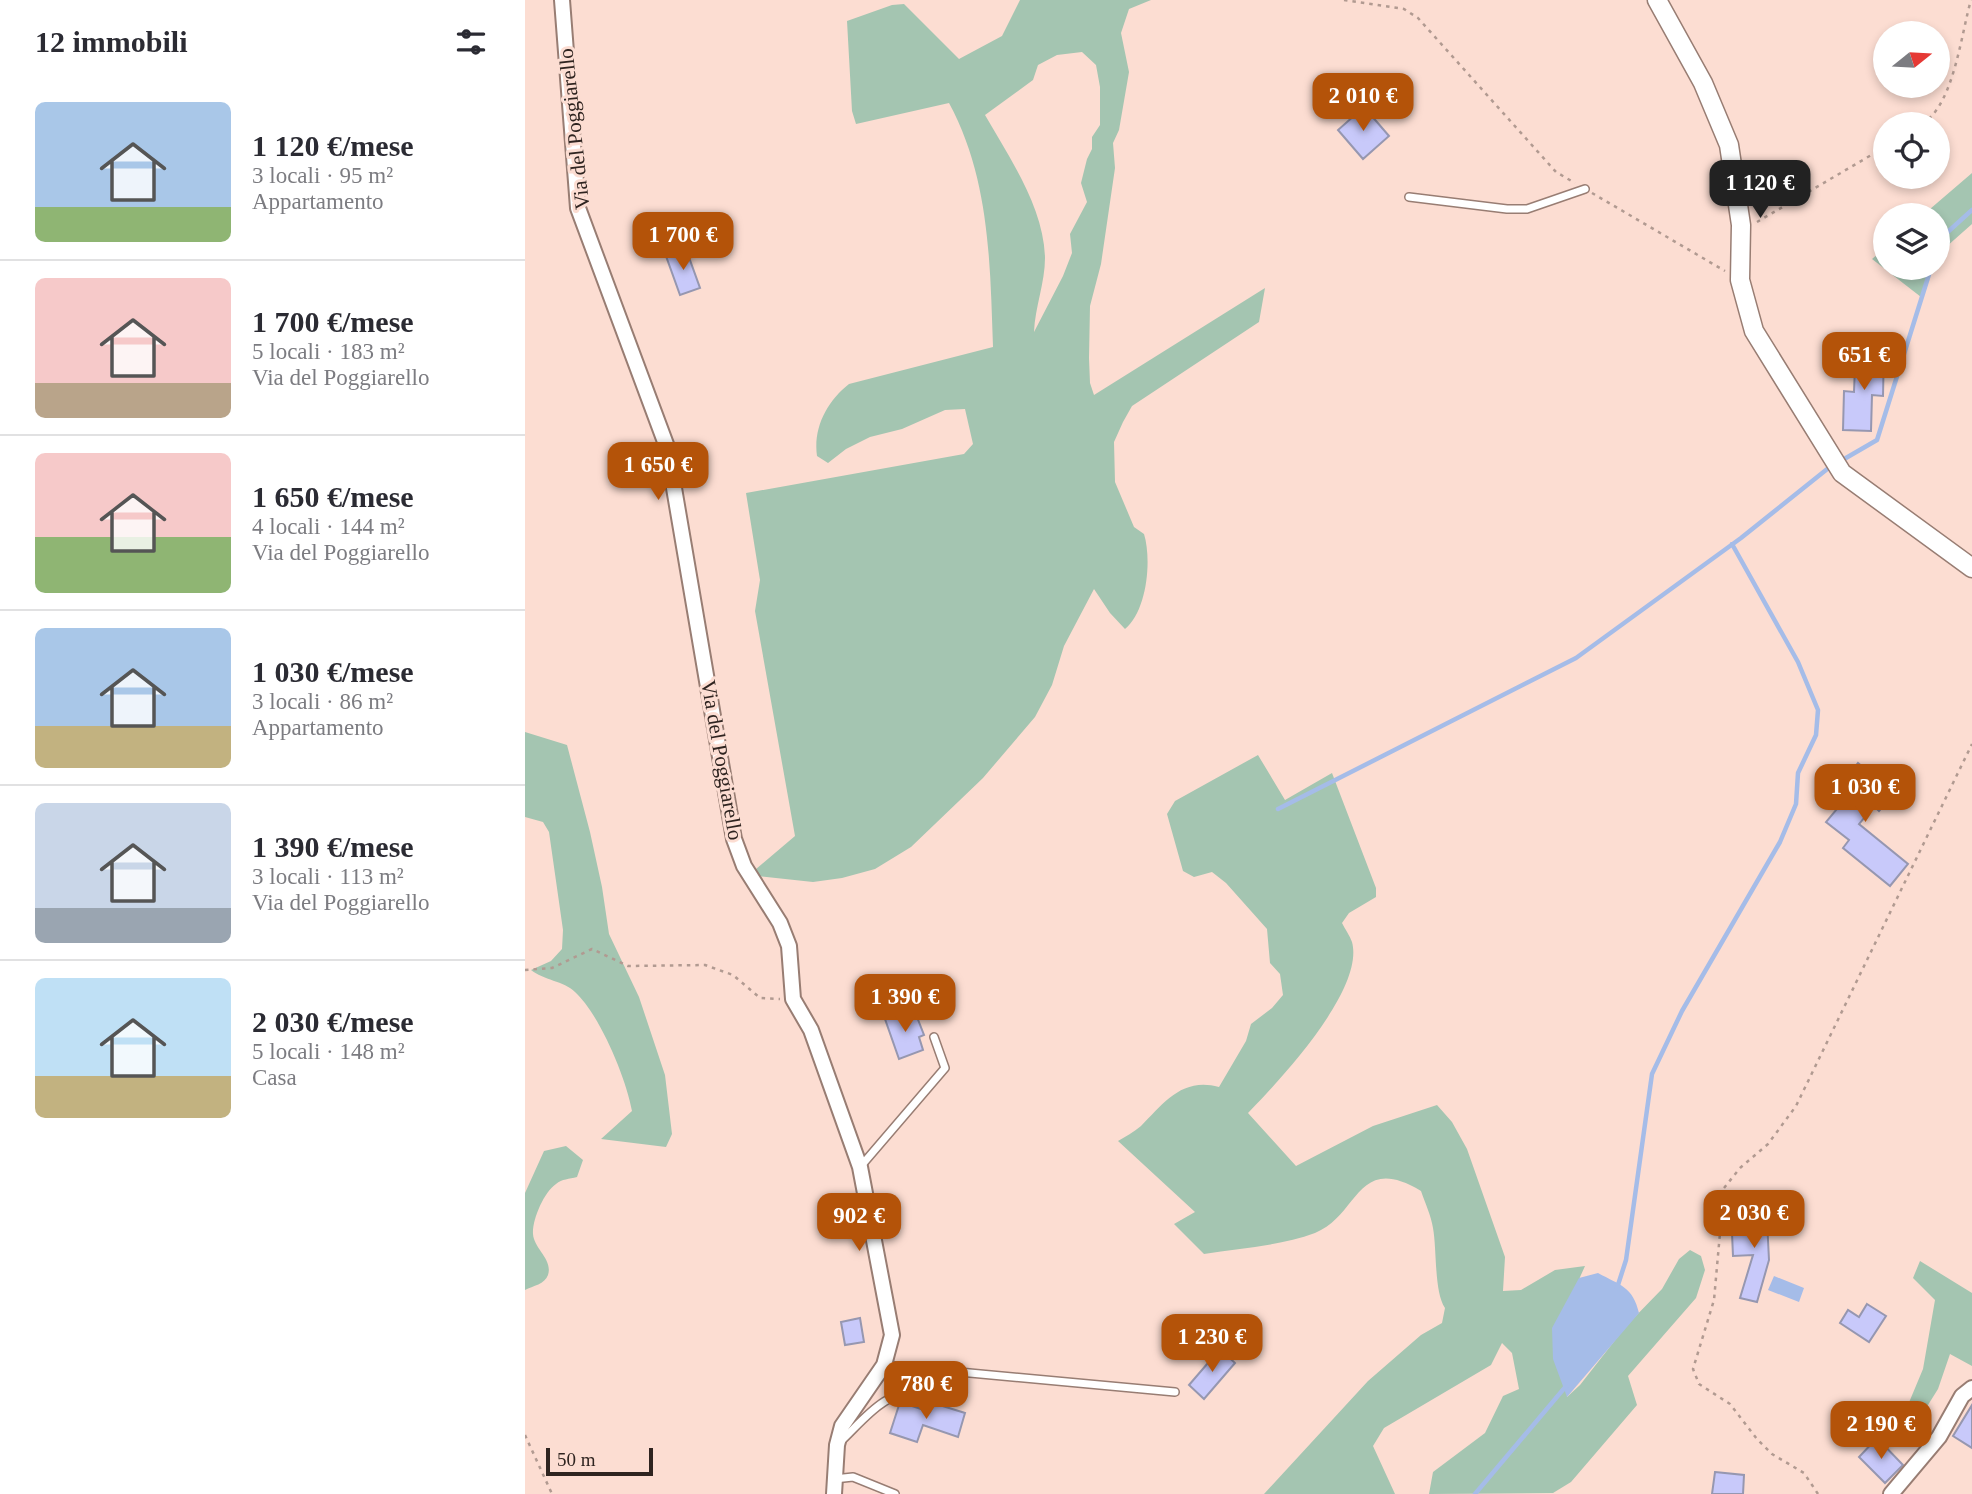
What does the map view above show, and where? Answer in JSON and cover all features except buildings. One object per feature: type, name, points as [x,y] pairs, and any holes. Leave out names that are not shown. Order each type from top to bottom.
[{"type":"street","name":"Via del Poggiarello","points":[[562,0],[578,208],[667,447],[734,839],[744,866],[780,923],[789,946],[793,999],[811,1030],[860,1167],[892,1335],[884,1365],[842,1426],[837,1445],[834,1494]]},
{"type":"street","points":[[1664,4],[1703,83],[1729,145],[1741,225],[1740,280],[1754,331],[1836,463],[1972,568]]},
{"type":"street","points":[[1891,1494],[1939,1437],[1962,1396],[1972,1388]]},
{"type":"lane","points":[[1409,197],[1527,209],[1585,189]]},
{"type":"lane","points":[[860,1167],[945,1068],[934,1037]]},
{"type":"lane","points":[[884,1365],[1175,1392]]},
{"type":"lane","points":[[837,1445],[891,1397],[909,1392],[922,1396]]},
{"type":"lane","points":[[833,1479],[853,1477],[895,1494]]},
{"type":"path","points":[[1344,0],[1403,9],[1418,18],[1556,172],[1740,280]]},
{"type":"path","points":[[1934,112],[1947,92],[1971,0]]},
{"type":"path","points":[[1741,225],[1753,225],[1873,153]]},
{"type":"path","points":[[1818,1494],[1804,1473],[1772,1454],[1757,1439],[1730,1404],[1699,1384],[1693,1368],[1714,1300],[1724,1188],[1740,1168],[1768,1144],[1796,1107],[1972,744]]},
{"type":"path","points":[[525,970],[552,968],[593,949],[628,966],[705,965],[733,975],[760,998],[793,999]]},
{"type":"path","points":[[525,1435],[552,1494]]},
{"type":"green space","points":[[1020,0],[1151,0],[1129,9],[1121,33],[1129,72],[1119,130],[1113,143],[1115,168],[1101,264],[1090,306],[1090,383],[1094,395],[1265,288],[1259,322],[1132,406],[1114,442],[1115,482],[1134,527],[1144,534],[1147,557],[1143,598],[1125,629],[1094,589],[1064,646],[1052,685],[1035,717],[983,778],[911,847],[875,869],[842,878],[813,882],[749,875],[795,836],[755,611],[760,580],[746,493],[964,454],[973,444],[965,409],[945,410],[902,429],[870,437],[846,449],[828,463],[817,456],[817,435],[828,407],[849,384],[993,347],[985,222],[973,161],[963,132],[949,103],[856,124],[852,111],[847,21],[892,5],[904,4],[959,59],[1002,36]],"holes":[[[1082,52],[1096,65],[1100,87],[1100,125],[1092,137],[1092,149],[1081,183],[1087,202],[1070,234],[1072,253],[1063,276],[1034,332],[1045,267],[1039,220],[1024,183],[985,115],[1033,80],[1038,65],[1057,55]]]},
{"type":"green space","points":[[1972,173],[1972,224],[1950,243],[1950,203],[1937,203]]},
{"type":"green space","points":[[1899,280],[1927,280],[1921,297]]},
{"type":"green space","points":[[525,732],[567,745],[590,832],[609,934],[639,997],[665,1075],[672,1134],[666,1147],[601,1139],[632,1111],[618,1065],[594,1016],[575,992],[531,970],[551,961],[562,949],[563,930],[549,832],[543,822],[525,817]]},
{"type":"green space","points":[[1258,755],[1285,800],[1332,773],[1376,888],[1376,897],[1349,913],[1342,923],[1352,942],[1353,962],[1346,984],[1333,1009],[1298,1057],[1248,1113],[1296,1166],[1373,1126],[1437,1105],[1452,1122],[1467,1149],[1505,1257],[1503,1291],[1521,1290],[1555,1270],[1585,1266],[1576,1286],[1567,1397],[1580,1385],[1627,1325],[1662,1289],[1679,1259],[1690,1250],[1701,1256],[1705,1270],[1696,1298],[1628,1376],[1637,1405],[1571,1482],[1553,1493],[1429,1494],[1433,1472],[1485,1433],[1503,1396],[1519,1389],[1512,1353],[1502,1343],[1491,1365],[1384,1428],[1373,1446],[1395,1494],[1264,1494],[1368,1381],[1421,1335],[1442,1323],[1445,1308],[1437,1281],[1433,1228],[1421,1191],[1400,1181],[1383,1179],[1370,1183],[1330,1225],[1315,1233],[1274,1244],[1204,1254],[1174,1224],[1195,1212],[1118,1141],[1138,1128],[1166,1101],[1184,1089],[1206,1085],[1219,1087],[1246,1041],[1251,1024],[1272,1008],[1283,995],[1280,974],[1270,963],[1267,929],[1226,883],[1212,872],[1194,877],[1183,871],[1167,814],[1175,801]]},
{"type":"green space","points":[[566,1146],[583,1160],[577,1177],[556,1184],[547,1193],[540,1207],[534,1221],[533,1234],[548,1264],[548,1275],[542,1283],[525,1290],[525,1193],[544,1151]]},
{"type":"green space","points":[[1920,1261],[1972,1293],[1972,1366],[1950,1354],[1938,1389],[1913,1429],[1900,1424],[1923,1369],[1935,1300],[1913,1278]]},
{"type":"water","points":[[1598,1273],[1629,1292],[1639,1313],[1567,1397],[1553,1359],[1552,1328],[1579,1278]]},
{"type":"water","points":[[1774,1276],[1804,1288],[1799,1302],[1768,1290]]},
{"type":"waterway","points":[[1950,230],[1972,210]]},
{"type":"waterway","points":[[1839,462],[1877,440],[1927,280]]},
{"type":"waterway","points":[[1278,809],[1576,658],[1741,538],[1831,466]]},
{"type":"waterway","points":[[1617,1288],[1626,1260],[1652,1074],[1682,1011],[1780,842],[1796,804],[1798,773],[1816,735],[1818,710],[1798,662],[1732,544]]},
{"type":"waterway","points":[[1475,1494],[1567,1385]]}]
